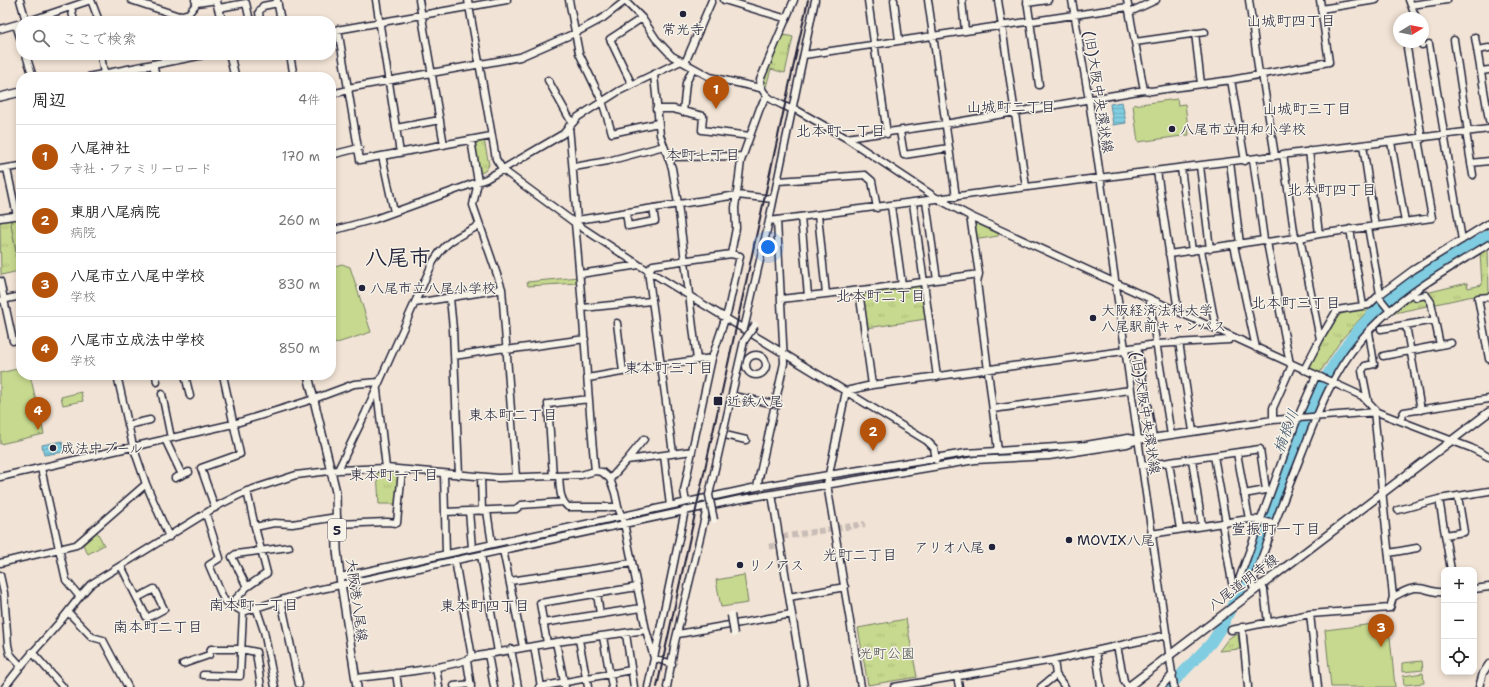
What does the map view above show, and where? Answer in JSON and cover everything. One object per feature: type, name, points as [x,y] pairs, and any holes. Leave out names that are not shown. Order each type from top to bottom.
[{"type":"main road","points":[[216,0],[221,16]]},
{"type":"main road","points":[[114,72],[175,60]]},
{"type":"main road","points":[[231,60],[234,72]]},
{"type":"main road","points":[[0,97],[16,93]]},
{"type":"main road","name":"大阪港八尾線","points":[[309,380],[335,470],[340,577],[357,687]]},
{"type":"main road","name":"八尾道明寺線","points":[[1128,687],[1246,595],[1489,412]]},
{"type":"street","points":[[20,0],[25,16]]},
{"type":"street","points":[[44,16],[91,0],[97,16]]},
{"type":"street","points":[[131,0],[179,16],[189,13],[197,1],[216,0]]},
{"type":"street","points":[[376,0],[400,153]]},
{"type":"street","points":[[420,0],[444,145]]},
{"type":"street","points":[[468,0],[491,136],[496,159],[503,170],[639,265],[689,297],[927,441],[934,448],[937,466]]},
{"type":"street","points":[[336,30],[422,16],[507,0]]},
{"type":"street","points":[[569,0],[575,33],[584,66],[602,101],[612,133],[658,123]]},
{"type":"street","points":[[336,93],[432,72],[520,57],[575,33],[603,18],[624,0],[642,18],[656,39],[672,56],[693,68],[710,77],[760,88],[767,96],[846,138],[938,199],[970,216],[1362,396],[1368,401],[1375,412],[1393,597],[1390,608],[1310,614],[1231,630]]},
{"type":"street","points":[[336,229],[394,212],[478,182],[503,170],[563,134],[578,117],[602,101],[632,85],[683,62],[712,0]]},
{"type":"street","points":[[724,0],[784,18]]},
{"type":"street","points":[[760,88],[760,80],[784,18],[794,0]]},
{"type":"street","points":[[744,329],[778,181],[816,0]]},
{"type":"street","points":[[868,0],[887,134]]},
{"type":"street","points":[[894,0],[899,40]]},
{"type":"street","points":[[928,0],[956,197]]},
{"type":"street","points":[[962,0],[965,31]]},
{"type":"street","points":[[998,0],[1026,187]]},
{"type":"street","points":[[1039,85],[1027,2],[1048,0]]},
{"type":"street","name":"(旧)大阪中央環状線","points":[[1072,0],[1089,100],[1099,178],[1174,687]]},
{"type":"street","points":[[804,55],[874,43],[1030,22],[1156,0]]},
{"type":"street","points":[[1249,0],[1275,156]]},
{"type":"street","points":[[846,138],[900,132],[1144,90],[1151,91],[1231,80],[1329,62],[1320,0]]},
{"type":"street","points":[[1321,9],[1376,0]]},
{"type":"street","points":[[1410,3],[1447,0]]},
{"type":"street","points":[[259,16],[259,12],[262,6],[277,1],[280,16]]},
{"type":"street","points":[[219,8],[246,3],[249,16]]},
{"type":"street","points":[[1128,6],[1144,90]]},
{"type":"street","points":[[71,7],[73,16]]},
{"type":"street","points":[[632,85],[610,39],[642,18]]},
{"type":"street","points":[[0,29],[16,25]]},
{"type":"street","points":[[1135,42],[1204,32]]},
{"type":"street","points":[[1196,34],[1201,84]]},
{"type":"street","points":[[1475,37],[1489,120]]},
{"type":"street","points":[[336,38],[348,89],[360,160],[491,136]]},
{"type":"street","points":[[1454,40],[1473,175]]},
{"type":"street","points":[[1169,254],[1192,252],[1237,244],[1298,238],[1432,218],[1407,48]]},
{"type":"street","points":[[1425,48],[1444,135],[1462,240]]},
{"type":"street","points":[[1477,50],[1489,48]]},
{"type":"street","points":[[28,60],[31,72]]},
{"type":"street","points":[[102,60],[104,72]]},
{"type":"street","points":[[291,60],[293,72]]},
{"type":"street","points":[[154,64],[155,72]]},
{"type":"street","points":[[683,112],[686,83],[693,68]]},
{"type":"street","points":[[1481,71],[1489,70]]},
{"type":"street","points":[[654,75],[658,123],[668,157],[678,204],[697,360]]},
{"type":"street","points":[[548,80],[571,125],[576,221],[589,399],[596,471]]},
{"type":"street","points":[[1231,80],[1245,161]]},
{"type":"street","points":[[731,254],[736,228],[737,195],[743,156],[767,96]]},
{"type":"street","points":[[656,109],[703,116],[702,130],[750,136]]},
{"type":"street","points":[[396,128],[440,120]]},
{"type":"street","points":[[769,222],[1026,187],[1245,161],[1283,154],[1420,139],[1489,129]]},
{"type":"street","points":[[900,132],[904,155],[949,148]]},
{"type":"street","points":[[471,140],[478,182],[474,205],[502,289],[516,477]]},
{"type":"street","points":[[1391,142],[1405,222]]},
{"type":"street","points":[[1363,145],[1379,295],[1390,311]]},
{"type":"street","points":[[574,167],[608,161],[664,146]]},
{"type":"street","points":[[336,154],[358,148]]},
{"type":"street","points":[[1309,152],[1319,234]]},
{"type":"street","points":[[1283,154],[1298,238],[1320,339]]},
{"type":"street","points":[[382,156],[394,212]]},
{"type":"street","points":[[668,157],[743,156]]},
{"type":"street","points":[[1254,159],[1265,241],[1291,364],[1273,408],[1273,420]]},
{"type":"street","points":[[1471,163],[1489,160]]},
{"type":"street","points":[[1230,162],[1237,244],[1256,348]]},
{"type":"street","points":[[1200,166],[1210,248]]},
{"type":"street","points":[[0,169],[16,167]]},
{"type":"street","points":[[1181,168],[1192,252]]},
{"type":"street","points":[[7,169],[16,204]]},
{"type":"street","points":[[1157,171],[1178,311]]},
{"type":"street","points":[[778,181],[865,175],[872,181],[877,208]]},
{"type":"street","points":[[576,221],[737,195],[773,199]]},
{"type":"street","points":[[926,201],[937,280]]},
{"type":"street","points":[[913,203],[937,377]]},
{"type":"street","points":[[890,206],[902,285]]},
{"type":"street","points":[[626,212],[628,226],[655,221],[653,208]]},
{"type":"street","points":[[0,218],[16,215]]},
{"type":"street","points":[[818,215],[826,294]]},
{"type":"street","points":[[970,216],[979,274],[977,282],[998,450]]},
{"type":"street","points":[[801,217],[808,296]]},
{"type":"street","points":[[757,487],[784,363],[777,220]]},
{"type":"street","points":[[1304,370],[1320,339],[1338,310],[1369,305],[1379,295],[1412,270],[1489,223]]},
{"type":"street","points":[[335,470],[376,389],[433,262],[441,248],[451,240],[480,225]]},
{"type":"street","points":[[1350,230],[1363,306]]},
{"type":"street","points":[[1254,589],[1252,584],[1315,416],[1332,383],[1359,342],[1390,311],[1435,276],[1489,244]]},
{"type":"street","points":[[1201,250],[1216,329]]},
{"type":"street","points":[[648,270],[653,265],[684,260],[731,254],[740,256],[728,310],[724,318],[712,358],[684,491],[686,502]]},
{"type":"street","points":[[580,274],[639,265]]},
{"type":"street","points":[[648,270],[651,301],[673,453]]},
{"type":"street","points":[[781,299],[859,291],[979,274]]},
{"type":"street","points":[[0,281],[2,300],[13,341]]},
{"type":"street","points":[[415,303],[502,289]]},
{"type":"street","points":[[859,291],[872,385]]},
{"type":"street","points":[[1412,294],[1416,297],[1426,296],[1431,302],[1440,345]]},
{"type":"street","points":[[2,300],[16,297]]},
{"type":"street","points":[[1489,297],[1478,298],[1489,359]]},
{"type":"street","points":[[450,298],[459,475]]},
{"type":"street","points":[[1149,298],[1171,435]]},
{"type":"street","points":[[583,308],[651,301]]},
{"type":"street","points":[[1381,329],[1435,320]]},
{"type":"street","points":[[617,323],[623,372]]},
{"type":"street","points":[[714,520],[709,495],[725,435],[744,341],[755,325]]},
{"type":"street","points":[[1406,325],[1421,410]]},
{"type":"street","points":[[1368,401],[1362,371],[1365,366],[1374,364],[1369,332]]},
{"type":"street","points":[[846,391],[872,385],[1124,350],[1137,346],[1179,342],[1229,340],[1232,337]]},
{"type":"street","points":[[454,356],[585,339]]},
{"type":"street","points":[[1179,342],[1193,431]]},
{"type":"street","points":[[1383,356],[1451,343]]},
{"type":"street","points":[[1137,346],[1152,438]]},
{"type":"street","points":[[588,378],[660,365],[712,358]]},
{"type":"street","points":[[1214,456],[1234,584],[1261,520],[1299,417],[1316,376]]},
{"type":"street","points":[[118,380],[133,446],[146,484],[169,537]]},
{"type":"street","points":[[186,380],[190,396]]},
{"type":"street","points":[[215,508],[201,468],[240,454],[224,380]]},
{"type":"street","points":[[0,477],[233,424],[314,399],[354,384],[379,382]]},
{"type":"street","points":[[376,389],[386,468]]},
{"type":"street","points":[[993,409],[1130,390]]},
{"type":"street","points":[[846,391],[827,484],[861,687]]},
{"type":"street","points":[[162,394],[168,439],[182,475]]},
{"type":"street","points":[[732,395],[781,405]]},
{"type":"street","points":[[589,399],[548,404],[556,476],[563,502],[568,507],[618,507]]},
{"type":"street","points":[[1400,420],[1404,412],[1489,400]]},
{"type":"street","points":[[243,612],[281,600],[341,585],[685,510],[937,466],[992,458],[1049,456],[1127,444],[1138,440],[1193,431],[1273,420],[1375,412],[1400,420],[1489,456]]},
{"type":"street","points":[[128,425],[150,420]]},
{"type":"street","points":[[725,435],[746,440]]},
{"type":"street","points":[[610,479],[644,438]]},
{"type":"street","points":[[340,577],[757,487],[936,457],[998,450],[1086,445],[1128,438],[1138,440]]},
{"type":"street","points":[[1142,466],[1260,449],[1266,490],[1244,494]]},
{"type":"street","points":[[627,460],[692,451]]},
{"type":"street","points":[[1238,453],[1249,519]]},
{"type":"street","points":[[664,455],[670,506]]},
{"type":"street","points":[[1192,459],[1202,526]]},
{"type":"street","points":[[1169,463],[1180,529]]},
{"type":"street","points":[[41,468],[66,580],[79,596]]},
{"type":"street","points":[[5,687],[20,665],[91,584],[215,508],[247,492],[296,475],[335,470],[386,468],[481,477],[581,475],[596,471],[602,472],[610,479],[624,523],[641,608],[654,658]]},
{"type":"street","points":[[255,527],[274,523],[292,524],[337,520],[397,523],[402,470]]},
{"type":"street","points":[[175,478],[189,472]]},
{"type":"street","points":[[444,474],[446,554]]},
{"type":"street","points":[[481,477],[485,511],[492,544]]},
{"type":"street","points":[[0,563],[76,545],[146,484]]},
{"type":"street","points":[[1398,510],[1458,496],[1489,491]]},
{"type":"street","points":[[231,604],[247,586],[267,573],[247,492]]},
{"type":"street","points":[[772,494],[804,687]]},
{"type":"street","points":[[668,687],[678,634],[707,506],[714,496]]},
{"type":"street","points":[[1445,535],[1464,532],[1458,496]]},
{"type":"street","points":[[1439,500],[1450,567]]},
{"type":"street","points":[[445,512],[516,510],[521,505],[563,502]]},
{"type":"street","points":[[648,687],[685,510]]},
{"type":"street","points":[[470,511],[472,548]]},
{"type":"street","points":[[206,514],[220,558],[210,565],[224,600],[243,612]]},
{"type":"street","points":[[1151,534],[1249,519],[1261,520],[1274,524]]},
{"type":"street","points":[[247,586],[232,557],[236,554],[289,547]]},
{"type":"street","points":[[1388,553],[1417,548]]},
{"type":"street","points":[[503,550],[522,647]]},
{"type":"street","points":[[481,554],[498,652]]},
{"type":"street","points":[[454,686],[471,685],[469,659],[455,560]]},
{"type":"street","points":[[510,581],[632,563]]},
{"type":"street","points":[[121,566],[137,598],[147,618],[164,609],[154,589],[137,598]]},
{"type":"street","points":[[0,575],[4,593],[8,645],[10,654],[20,665]]},
{"type":"street","points":[[1261,584],[1264,590],[1268,623]]},
{"type":"street","points":[[547,643],[540,603],[637,587]]},
{"type":"street","points":[[789,597],[845,587]]},
{"type":"street","points":[[1393,597],[1417,587],[1435,593],[1441,592]]},
{"type":"street","points":[[1477,589],[1489,587]]},
{"type":"street","points":[[597,594],[600,614]]},
{"type":"street","points":[[281,600],[299,684]]},
{"type":"street","points":[[256,607],[264,631],[275,687]]},
{"type":"street","points":[[543,623],[641,608]]},
{"type":"street","points":[[68,612],[92,637],[102,640],[128,687]]},
{"type":"street","points":[[203,675],[240,676],[243,612]]},
{"type":"street","points":[[678,634],[792,614]]},
{"type":"street","points":[[1310,614],[1318,687],[1313,687]]},
{"type":"street","points":[[731,616],[734,634]]},
{"type":"street","points":[[1242,627],[1248,687]]},
{"type":"street","points":[[356,678],[436,667],[522,647],[626,634],[646,630]]},
{"type":"street","points":[[626,634],[634,687]]},
{"type":"street","points":[[894,687],[912,686],[957,676],[1054,660],[1167,635]]},
{"type":"street","points":[[603,637],[612,687]]},
{"type":"street","points":[[579,640],[588,687]]},
{"type":"street","points":[[556,642],[564,685]]},
{"type":"street","points":[[0,647],[8,645]]},
{"type":"street","points":[[534,646],[541,687],[564,685],[631,670]]},
{"type":"street","points":[[1118,646],[1124,681],[1128,687]]},
{"type":"street","points":[[183,664],[208,655],[211,649],[241,649],[256,652],[261,687]]},
{"type":"street","points":[[511,649],[518,687]]},
{"type":"street","points":[[1096,651],[1101,687]]},
{"type":"street","points":[[32,652],[63,687]]},
{"type":"street","points":[[488,654],[494,687]]},
{"type":"street","points":[[654,658],[672,664]]},
{"type":"street","points":[[1054,660],[1056,675],[1065,687]]},
{"type":"street","points":[[1479,687],[1483,673],[1489,664]]},
{"type":"street","points":[[436,667],[438,687]]},
{"type":"street","points":[[396,673],[398,687]]},
{"type":"street","points":[[1161,687],[1173,674]]},
{"type":"street","points":[[1041,687],[1056,675]]},
{"type":"street","points":[[957,676],[959,687]]},
{"type":"green space","points":[[780,34],[793,37],[785,73],[771,69],[766,87],[762,82]]},
{"type":"green space","points":[[1177,99],[1178,105],[1185,104],[1189,135],[1138,142],[1133,105]]},
{"type":"green space","points":[[484,140],[489,165],[485,171],[479,174],[474,145],[476,142]]},
{"type":"green space","points":[[16,217],[16,250],[10,218]]},
{"type":"green space","points":[[10,218],[16,253],[16,272],[1,275],[0,220]]},
{"type":"green space","points":[[975,223],[999,234],[998,236],[980,239],[975,237],[973,225]]},
{"type":"green space","points":[[1488,249],[1489,294],[1468,297],[1390,314],[1416,294],[1418,295],[1467,283],[1468,288],[1482,285],[1480,253]]},
{"type":"green space","points":[[342,264],[350,267],[371,332],[336,343],[336,266]]},
{"type":"green space","points":[[578,277],[578,283],[528,286],[527,282]]},
{"type":"green space","points":[[919,285],[926,319],[867,328],[863,294]]},
{"type":"green space","points":[[1370,308],[1341,340],[1319,374],[1310,370],[1308,367],[1338,316],[1343,313]]},
{"type":"green space","points":[[16,369],[16,380],[31,380],[44,434],[0,444],[0,373]]},
{"type":"green space","points":[[81,392],[83,401],[63,405],[61,397]]},
{"type":"green space","points":[[377,472],[399,473],[398,504],[379,504]]},
{"type":"green space","points":[[97,532],[104,545],[88,554],[83,545]]},
{"type":"green space","points":[[744,575],[748,603],[721,607],[716,580]]},
{"type":"green space","name":"光町公園","points":[[906,619],[917,677],[868,685],[858,628]]},
{"type":"green space","points":[[1374,624],[1390,637],[1395,687],[1331,687],[1325,630]]},
{"type":"green space","points":[[1235,634],[1238,635],[1240,649],[1219,651],[1228,639]]},
{"type":"green space","points":[[1422,661],[1423,670],[1402,672],[1402,663]]},
{"type":"green space","points":[[1423,673],[1424,683],[1404,685],[1403,676]]},
{"type":"water","points":[[1122,102],[1126,123],[1113,125],[1110,104]]},
{"type":"water","name":"成法中プール","points":[[62,441],[64,452],[44,455],[42,445]]},
{"type":"waterway","name":"楠根川","points":[[1169,687],[1211,643],[1223,625],[1241,587],[1315,398],[1345,347],[1367,320],[1394,295],[1425,273],[1489,235]]},
{"type":"tunnel","points":[[769,547],[776,545],[781,537],[865,524]]},
{"type":"railway","points":[[657,687],[808,0]]},
{"type":"place","name":"常光寺","points":[[683,14]]},
{"type":"place","name":"八尾神社","points":[[716,109]]},
{"type":"place","name":"八尾市立用和小学校","points":[[1172,129]]},
{"type":"place","name":"八尾市立八尾小学校","points":[[362,288]]},
{"type":"place","name":"大阪経済法科大学 八尾駅前キャンパス","points":[[1093,318]]},
{"type":"place","name":"近鉄八尾","points":[[718,401]]},
{"type":"place","name":"八尾市立成法中学校","points":[[38,430]]},
{"type":"place","name":"成法中プール","points":[[53,448]]},
{"type":"place","name":"東朋八尾病院","points":[[873,451]]},
{"type":"place","name":"MOVIX八尾","points":[[1069,540]]},
{"type":"place","name":"アリオ八尾","points":[[992,547]]},
{"type":"place","name":"リノアス","points":[[740,565]]},
{"type":"place","name":"八尾市立八尾中学校","points":[[1381,647]]},
{"type":"district","name":"山城町四丁目","points":[[1291,21]]},
{"type":"district","name":"山城町二丁目","points":[[1011,107]]},
{"type":"district","name":"山城町三丁目","points":[[1307,109]]},
{"type":"district","name":"北本町一丁目","points":[[841,131]]},
{"type":"district","name":"本町七丁目","points":[[703,155]]},
{"type":"district","name":"北本町四丁目","points":[[1332,190]]},
{"type":"district","name":"八尾市","points":[[398,257]]},
{"type":"district","name":"北本町二丁目","points":[[881,296]]},
{"type":"district","name":"北本町三丁目","points":[[1296,303]]},
{"type":"district","name":"東本町三丁目","points":[[669,368]]},
{"type":"district","name":"東本町二丁目","points":[[513,415]]},
{"type":"district","name":"東本町一丁目","points":[[394,475]]},
{"type":"district","name":"萱振町一丁目","points":[[1276,529]]},
{"type":"district","name":"光町二丁目","points":[[860,555]]},
{"type":"district","name":"南本町一丁目","points":[[254,605]]},
{"type":"district","name":"東本町四丁目","points":[[485,606]]},
{"type":"district","name":"南本町二丁目","points":[[158,627]]}]
